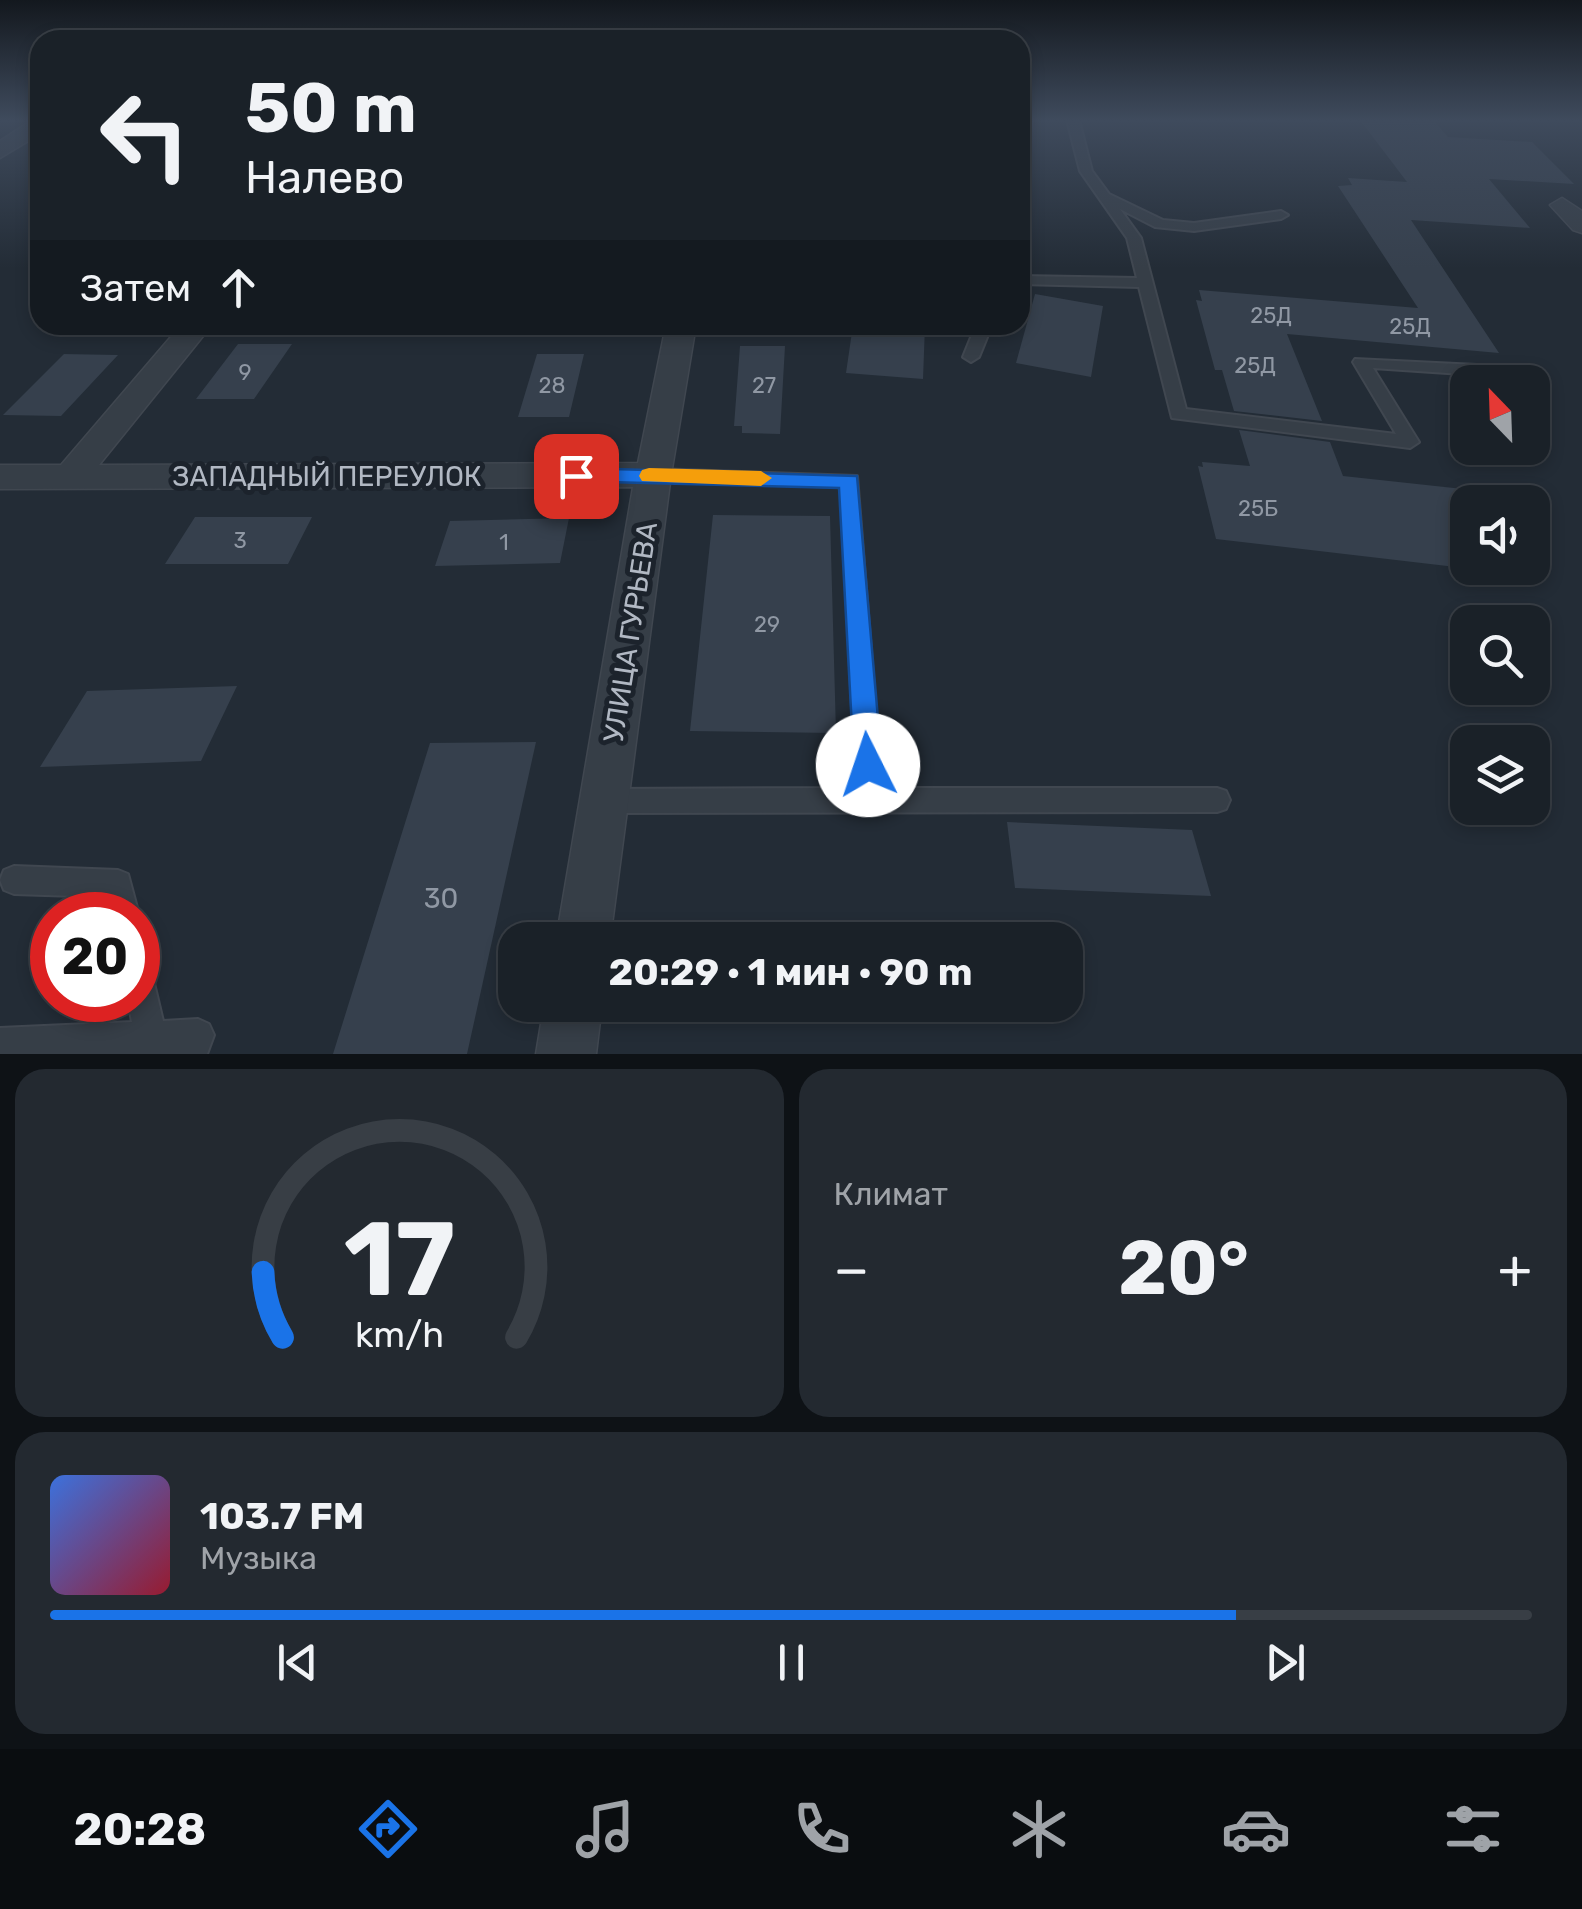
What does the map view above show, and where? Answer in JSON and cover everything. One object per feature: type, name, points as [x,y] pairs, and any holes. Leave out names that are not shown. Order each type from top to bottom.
[{"type":"street","points":[[1562,205],[1582,225]]},
{"type":"street","points":[[70,477],[189,335]]},
{"type":"street","name":"УЛИЦА ГУРЬЕВА","points":[[586,922],[653,476],[679,335]]},
{"type":"street","name":"ЗАПАДНЫЙ ПЕРЕУЛОК","points":[[0,477],[653,476]]},
{"type":"street","points":[[566,1054],[571,1022]]},
{"type":"lane","points":[[1086,169],[1134,238],[1178,414],[1410,442],[1361,362],[1450,368]]},
{"type":"lane","points":[[1107,197],[1160,224],[1194,227],[1282,215]]},
{"type":"lane","points":[[1030,280],[1147,283]]},
{"type":"lane","points":[[971,357],[980,335]]},
{"type":"lane","points":[[653,476],[850,481],[870,800]]},
{"type":"lane","points":[[604,801],[1217,800]]},
{"type":"lane","points":[[14,880],[118,884],[120,892]]},
{"type":"lane","points":[[149,1022],[152,1038]]},
{"type":"lane","points":[[0,1044],[198,1035],[191,1054]]},
{"type":"building","points":[[1397,169],[1559,169],[1574,184],[1489,179],[1530,228],[1411,220],[1499,353],[1287,334],[1322,421],[1234,411],[1222,370],[1215,370],[1196,300],[1202,301],[1199,290],[1418,308],[1338,186],[1352,185],[1348,178],[1407,182]]},
{"type":"building","points":[[1035,294],[1103,306],[1091,377],[1016,363],[1024,335],[1030,335]]},
{"type":"building","points":[[852,335],[925,335],[923,379],[846,373]]},
{"type":"building","points":[[238,344],[292,344],[254,399],[196,399]]},
{"type":"building","points":[[740,346],[785,346],[780,434],[742,433],[742,426],[734,426]]},
{"type":"building","points":[[64,354],[118,355],[61,416],[3,415]]},
{"type":"building","points":[[537,354],[584,354],[569,417],[518,417]]},
{"type":"building","points":[[1239,430],[1330,442],[1343,476],[1450,488],[1450,566],[1216,539],[1198,466],[1203,467],[1202,462],[1250,466]]},
{"type":"building","points":[[713,515],[830,516],[836,733],[690,731]]},
{"type":"building","points":[[195,517],[312,517],[288,564],[165,564]]},
{"type":"building","points":[[569,518],[560,563],[435,566],[450,521]]},
{"type":"building","points":[[237,686],[201,761],[40,767],[87,691]]},
{"type":"building","points":[[536,742],[467,1054],[333,1054],[430,743]]},
{"type":"building","points":[[1007,822],[1192,830],[1211,896],[1015,888]]},
{"type":"slow traffic","points":[[649,476],[761,478]]},
{"type":"route","points":[[576,476],[850,481],[868,765]]}]
